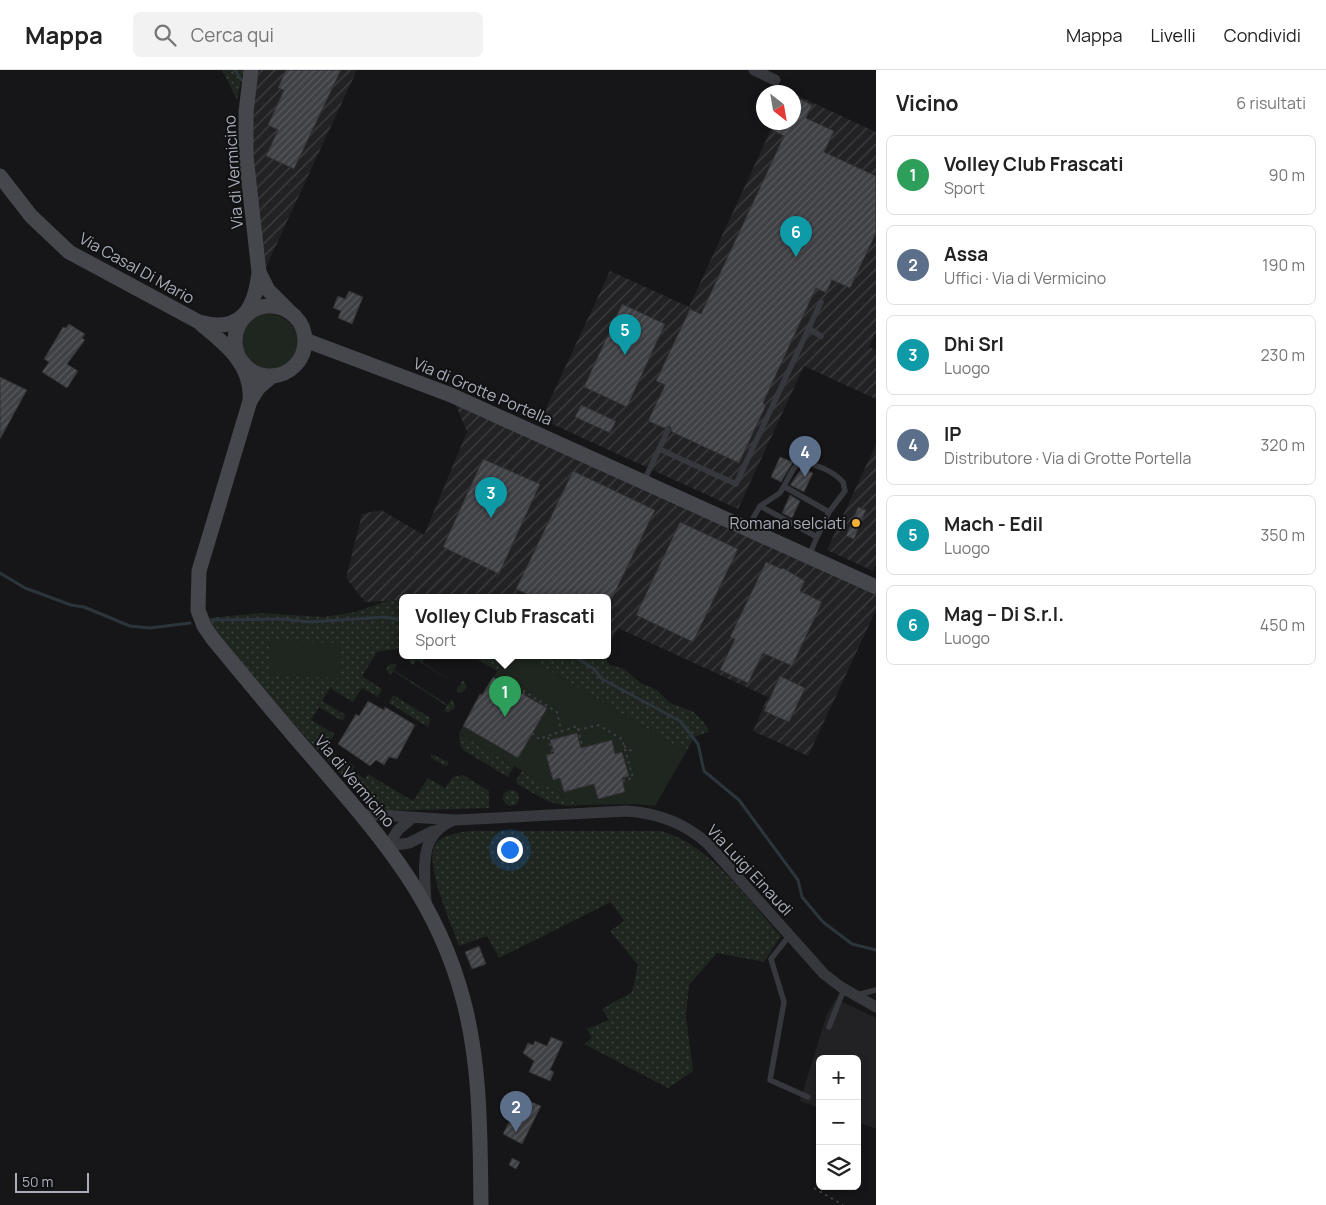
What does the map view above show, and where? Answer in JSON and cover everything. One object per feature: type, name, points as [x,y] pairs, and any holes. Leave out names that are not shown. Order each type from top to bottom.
[{"type":"main road","name":"Via di Vermicino","points":[[245,316],[255,297],[259,272],[246,156],[246,112],[251,70]]},
{"type":"main road","name":"Via Casal Di Mario","points":[[0,176],[31,216],[69,252],[199,322],[239,358]]},
{"type":"main road","name":"Via di Vermicino","points":[[259,272],[268,290],[288,311]]},
{"type":"main road","points":[[266,306],[278,306],[288,311],[297,318],[303,329],[304,351],[292,368],[272,376],[253,372],[239,358],[235,347],[237,327],[245,316],[255,309],[266,306]]},
{"type":"main road","name":"Via Casal Di Mario","points":[[199,322],[222,326],[245,316]]},
{"type":"main road","name":"Via di Grotte Portella","points":[[305,340],[451,395],[876,587]]},
{"type":"main road","name":"Via di Vermicino","points":[[239,358],[248,381],[250,401]]},
{"type":"main road","name":"Via di Vermicino","points":[[272,376],[258,388],[250,401],[201,562],[197,594],[199,614],[213,639],[388,846],[426,903],[456,977],[469,1025],[478,1115],[481,1205]]},
{"type":"street","points":[[754,70],[775,80]]},
{"type":"street","name":"Via Luigi Einaudi","points":[[362,814],[456,820],[600,811],[630,812],[660,817],[692,831],[708,844],[824,974],[844,989],[876,1007]]},
{"type":"street","points":[[388,846],[396,832],[412,818]]},
{"type":"street","name":"Via Luigi Einaudi","points":[[388,846],[412,842],[456,820]]},
{"type":"street","points":[[426,903],[427,848],[430,836],[438,828]]},
{"type":"street","points":[[855,995],[876,1014]]},
{"type":"lane","points":[[659,449],[736,484],[821,302]]},
{"type":"lane","points":[[809,329],[822,336]]},
{"type":"lane","points":[[644,481],[668,430]]},
{"type":"lane","points":[[747,528],[760,506],[777,496],[785,487],[794,468],[800,463],[809,464],[834,474],[843,482],[845,491],[829,512],[809,556]]},
{"type":"lane","points":[[785,487],[829,512]]},
{"type":"lane","points":[[760,506],[817,537]]},
{"type":"lane","points":[[789,936],[771,959],[784,1002],[770,1080],[808,1097]]},
{"type":"lane","points":[[829,1027],[844,989]]},
{"type":"lane","points":[[855,995],[876,990]]},
{"type":"path","points":[[524,695],[522,690],[557,712],[561,731]]},
{"type":"path","points":[[578,730],[598,725],[622,739],[633,778],[622,781]]},
{"type":"path","points":[[532,733],[539,739],[577,726],[592,784]]},
{"type":"path","points":[[548,737],[552,754]]},
{"type":"path","points":[[624,746],[633,752]]},
{"type":"path","points":[[814,1188],[844,1205]]},
{"type":"shaded area","points":[[222,70],[243,70],[237,100]]},
{"type":"shaded area","points":[[259,70],[357,70],[266,267],[252,151],[252,100]]},
{"type":"shaded area","points":[[801,97],[876,132],[876,332],[869,347],[876,350],[876,399],[804,366],[738,509],[541,419],[610,271],[689,307],[771,130],[801,130]]},
{"type":"shaded area","points":[[269,314],[285,319],[293,327],[298,343],[293,359],[285,367],[269,372],[253,367],[245,359],[240,343],[245,327],[253,319]]},
{"type":"shaded area","points":[[455,403],[876,595],[876,610],[808,756],[753,731],[768,697],[618,628],[611,643],[611,594],[399,594],[399,600],[365,602],[346,578],[362,514],[381,510],[424,535],[467,432]]},
{"type":"shaded area","points":[[876,444],[876,564],[873,571],[827,550]]},
{"type":"shaded area","points":[[391,600],[399,600],[399,648],[377,652],[362,676],[382,689],[378,697],[362,688],[353,702],[330,688],[322,701],[346,715],[342,721],[319,707],[311,720],[335,734],[328,745],[331,747],[329,751],[355,766],[352,771],[365,779],[368,774],[413,801],[428,778],[445,788],[453,777],[463,775],[489,791],[489,808],[389,811],[369,805],[231,656],[208,618],[260,613],[324,617],[355,612]]},
{"type":"shaded area","points":[[270,641],[340,643],[339,678],[269,676]]},
{"type":"shaded area","points":[[410,659],[424,659],[422,662],[459,686],[417,660],[413,665],[409,661]]},
{"type":"shaded area","points":[[477,659],[504,659],[497,671]]},
{"type":"shaded area","points":[[504,659],[530,659],[686,752],[655,806],[637,804],[579,805],[459,733],[480,694],[483,695]]},
{"type":"shaded area","points":[[530,659],[605,659],[610,665],[624,669],[641,683],[657,690],[670,703],[694,712],[705,724],[709,732],[694,737],[686,752]]},
{"type":"shaded area","points":[[390,664],[397,664],[394,670],[448,705],[451,699],[455,705],[454,709],[448,712],[444,711],[447,706],[393,671],[390,676],[386,669]]},
{"type":"shaded area","points":[[463,680],[467,686],[460,693],[456,692]]},
{"type":"shaded area","points":[[393,695],[429,717],[428,727],[389,703]]},
{"type":"shaded area","points":[[459,733],[514,766],[508,777],[463,750],[460,745]]},
{"type":"shaded area","points":[[431,754],[448,762],[448,765],[446,766],[431,758]]},
{"type":"shaded area","points":[[522,771],[579,805],[570,806],[554,803],[539,797],[517,784],[516,780]]},
{"type":"shaded area","points":[[511,790],[517,792],[519,798],[517,804],[511,806],[505,804],[503,798],[505,792]]},
{"type":"shaded area","points":[[470,831],[661,831],[679,838],[696,848],[712,861],[741,890],[781,936],[764,962],[717,953],[689,985],[686,1017],[693,1071],[668,1088],[584,1044],[592,1038],[587,1029],[609,1020],[602,1009],[632,992],[638,965],[610,931],[624,921],[611,902],[499,958],[487,936],[459,946],[440,895],[433,866],[433,854],[435,845],[442,838]]},
{"type":"shaded area","points":[[836,999],[876,1018],[876,1129],[861,1123],[861,1055],[816,1055],[816,1107],[800,1101],[827,1014]]},
{"type":"building","points":[[286,70],[341,70],[294,169],[266,156],[278,130],[268,125],[284,90],[278,88]]},
{"type":"building","points":[[801,100],[812,105],[806,118],[834,131],[824,152],[876,176],[876,233],[850,288],[832,280],[826,293],[816,288],[763,403],[766,405],[739,463],[672,432],[670,426],[664,428],[648,421],[665,385],[656,381],[690,309],[701,314],[784,136],[772,130],[801,130]]},
{"type":"building","points":[[349,291],[363,297],[352,324],[338,318],[341,311],[333,308],[338,296],[345,299]]},
{"type":"building","points":[[622,304],[665,324],[627,407],[584,387]]},
{"type":"building","points":[[69,324],[85,334],[82,338],[85,340],[67,364],[78,371],[67,388],[42,372],[49,362],[44,359],[63,327],[66,328]]},
{"type":"building","points":[[0,377],[27,390],[0,439]]},
{"type":"building","points":[[581,405],[616,421],[610,433],[575,417]]},
{"type":"building","points":[[780,457],[793,462],[781,482],[771,477]]},
{"type":"building","points":[[483,459],[540,484],[499,574],[443,547]]},
{"type":"building","points":[[802,468],[813,473],[804,492],[790,485]]},
{"type":"building","points":[[573,471],[655,510],[612,598],[611,594],[527,594],[516,589]]},
{"type":"building","points":[[790,495],[800,501],[792,518],[782,513]]},
{"type":"building","name":"Romana selciati","points":[[858,507],[866,510],[854,539],[846,536]]},
{"type":"building","points":[[680,522],[738,549],[693,642],[636,615]]},
{"type":"building","points":[[766,562],[783,568],[805,581],[800,591],[822,602],[792,666],[763,653],[748,683],[720,670],[735,639],[730,637]]},
{"type":"building","points":[[780,676],[805,688],[789,722],[764,711]]},
{"type":"building","points":[[493,677],[547,708],[518,758],[463,726],[480,694],[482,695]]},
{"type":"building","points":[[368,701],[384,710],[385,707],[415,725],[397,759],[389,757],[384,765],[376,760],[370,766],[338,744],[356,714],[359,716]]},
{"type":"building","points":[[577,733],[581,748],[612,740],[615,754],[622,752],[629,776],[622,778],[625,792],[598,799],[594,784],[564,792],[560,778],[553,780],[546,755],[554,753],[550,740]]},
{"type":"building","points":[[479,946],[486,964],[472,969],[465,952]]},
{"type":"building","points":[[551,1037],[563,1042],[550,1070],[554,1072],[550,1081],[529,1072],[534,1061],[523,1053],[528,1043],[533,1045],[535,1041],[547,1046]]},
{"type":"building","points":[[513,1094],[541,1106],[522,1144],[503,1134],[513,1114],[506,1110]]},
{"type":"building","points":[[512,1158],[520,1162],[516,1169],[509,1165]]},
{"type":"waterway","points":[[235,70],[241,80]]},
{"type":"waterway","points":[[0,573],[25,588],[71,605],[84,607],[130,626],[150,628],[190,623]]},
{"type":"waterway","points":[[212,620],[283,619],[309,622],[385,617],[399,619]]},
{"type":"waterway","points":[[579,659],[594,669],[602,679],[680,721],[698,744],[704,771],[739,800],[798,880],[802,897],[823,922],[852,944],[876,950]]},
{"type":"place","name":"Mag – Di S.r.l.","points":[[796,257]]},
{"type":"place","name":"Mach - Edil","points":[[625,355]]},
{"type":"place","name":"IP","points":[[805,477]]},
{"type":"place","name":"Dhi Srl","points":[[491,518]]},
{"type":"place","name":"Romana selciati","points":[[856,523]]},
{"type":"place","name":"Volley Club Frascati","points":[[505,717]]},
{"type":"place","name":"Assa","points":[[516,1132]]}]
